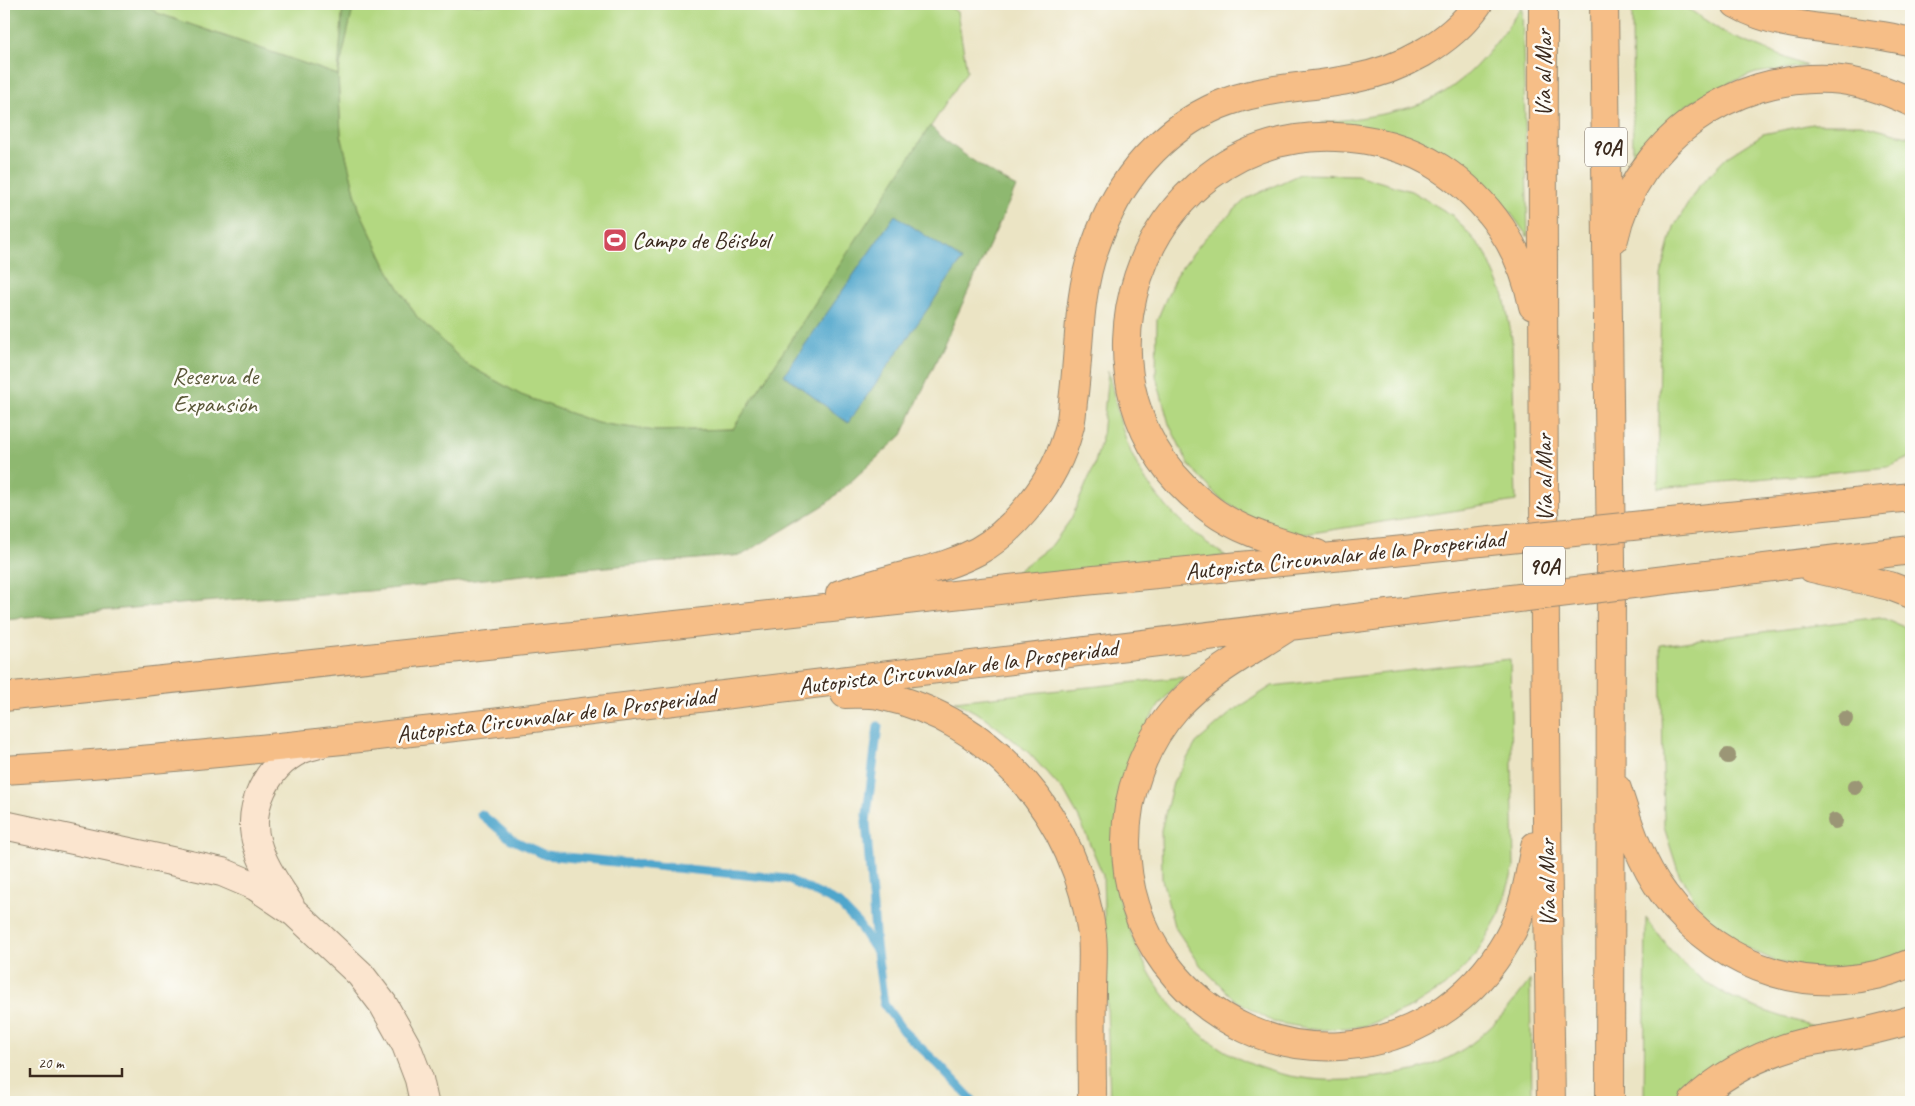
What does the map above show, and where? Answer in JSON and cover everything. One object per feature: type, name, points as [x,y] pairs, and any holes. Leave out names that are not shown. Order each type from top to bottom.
[{"type":"highway","points":[[764,616],[950,565],[1000,537],[1020,518],[1043,488],[1057,464],[1070,429],[1086,283],[1094,248],[1117,198],[1132,175],[1162,142],[1197,117],[1219,105],[1236,99],[1287,88],[1351,80],[1374,74],[1415,58],[1437,44],[1459,25],[1478,4]]},
{"type":"highway","name":"Vía al Mar","points":[[1543,4],[1542,346],[1551,1102]]},
{"type":"highway","name":"90A","points":[[1604,4],[1611,559],[1610,1102]]},
{"type":"highway","points":[[1736,4],[1756,14],[1788,24],[1865,32],[1911,42]]},
{"type":"highway","points":[[1607,290],[1609,261],[1615,233],[1625,205],[1638,180],[1654,156],[1674,135],[1696,117],[1721,102],[1747,91],[1775,83],[1803,79],[1832,79],[1860,83],[1888,91],[1911,102]]},
{"type":"highway","points":[[1328,558],[1261,537],[1235,525],[1211,510],[1189,492],[1170,471],[1154,448],[1142,422],[1133,396],[1127,368],[1128,311],[1135,284],[1145,257],[1154,240],[1175,209],[1194,189],[1216,172],[1241,157],[1294,139],[1322,136],[1350,137],[1378,142],[1405,150],[1431,162],[1454,177],[1476,196],[1494,217],[1510,241],[1522,266],[1542,346]]},
{"type":"highway","points":[[1800,509],[1884,489],[1911,477]]},
{"type":"highway","name":"Autopista Circunvalar de la Prosperidad","points":[[4,698],[1084,580],[1328,558],[1911,497]]},
{"type":"highway","name":"Autopista Circunvalar de la Prosperidad","points":[[4,770],[327,742],[758,692],[1911,550]]},
{"type":"highway","points":[[1796,564],[1890,586],[1911,594]]},
{"type":"highway","points":[[1289,626],[1217,673],[1196,689],[1177,708],[1160,728],[1147,752],[1136,776],[1130,801],[1126,828],[1126,855],[1135,907],[1145,932],[1164,962],[1192,995],[1213,1012],[1260,1036],[1286,1043],[1338,1047],[1365,1044],[1390,1038],[1415,1028],[1438,1015],[1459,1000],[1478,981],[1495,960],[1509,938],[1520,913],[1527,888],[1546,786]]},
{"type":"highway","points":[[758,692],[878,695],[925,710],[970,733],[1004,759],[1038,798],[1063,838],[1080,879],[1092,936],[1092,1102]]},
{"type":"highway","points":[[1610,768],[1625,813],[1650,871],[1662,892],[1678,911],[1714,944],[1735,957],[1758,967],[1806,979],[1855,979],[1879,974],[1911,962]]},
{"type":"highway","points":[[1693,1102],[1717,1082],[1737,1069],[1780,1050],[1796,1044],[1863,1032],[1911,1020]]},
{"type":"street","points":[[295,913],[267,868],[256,843],[254,816],[261,788],[277,765],[300,749],[327,742]]},
{"type":"street","points":[[4,825],[222,872],[255,886],[295,913],[360,974],[383,1004],[406,1045],[419,1079],[424,1102]]},
{"type":"green space","name":"Reserva de Expansión","points":[[4,4],[147,4],[157,13],[338,75],[341,135],[359,209],[388,270],[417,317],[466,364],[521,395],[597,423],[655,431],[733,429],[930,126],[971,159],[1016,187],[902,435],[826,504],[742,555],[369,591],[227,600],[4,619]]},
{"type":"green space","name":"Campo de Béisbol","points":[[147,4],[343,4],[339,68],[352,4],[945,4],[957,12],[967,71],[733,429],[655,431],[597,423],[521,395],[466,364],[417,317],[388,270],[359,209],[341,135],[338,75],[157,13]]},
{"type":"green space","points":[[343,4],[354,4],[338,75]]},
{"type":"green space","points":[[1632,4],[1681,4],[1726,34],[1806,66],[1756,73],[1731,82],[1687,105],[1666,122],[1647,142],[1633,165]]},
{"type":"green space","points":[[1522,6],[1528,237],[1510,212],[1469,172],[1441,155],[1386,133],[1320,123],[1389,113],[1430,100],[1446,91],[1461,80],[1488,53]]},
{"type":"green space","points":[[1812,124],[1861,124],[1911,137],[1911,457],[1888,467],[1658,488],[1661,276],[1674,227],[1698,187],[1727,157],[1763,134]]},
{"type":"green space","points":[[1300,174],[1357,175],[1411,191],[1452,215],[1485,252],[1504,296],[1512,339],[1516,501],[1299,535],[1257,522],[1219,498],[1189,465],[1169,424],[1156,376],[1157,320],[1176,275],[1205,238],[1246,199]]},
{"type":"green space","points":[[1108,371],[1126,441],[1144,477],[1153,491],[1175,515],[1199,537],[1226,556],[1007,579],[1052,545],[1071,519],[1094,466],[1102,437]]},
{"type":"green space","points":[[1880,617],[1911,630],[1911,951],[1869,966],[1824,970],[1777,962],[1737,943],[1703,913],[1679,874],[1664,827],[1661,645]]},
{"type":"green space","points":[[1510,659],[1514,867],[1500,913],[1476,955],[1445,986],[1412,1007],[1366,1026],[1318,1030],[1273,1022],[1234,999],[1201,966],[1174,926],[1162,879],[1161,830],[1173,783],[1196,743],[1233,711],[1272,686]]},
{"type":"green space","points":[[1184,677],[1158,708],[1146,725],[1137,743],[1131,766],[1115,875],[1120,902],[1134,941],[1152,977],[1175,1009],[1201,1034],[1231,1054],[1264,1069],[1300,1078],[1338,1080],[1378,1077],[1422,1069],[1464,1049],[1500,1018],[1530,980],[1532,1102],[1110,1102],[1103,875],[1079,818],[1065,793],[1029,753],[984,717],[955,701]]},
{"type":"green space","points":[[1646,917],[1677,957],[1713,987],[1764,1011],[1820,1028],[1698,1082],[1678,1102],[1644,1102]]},
{"type":"water","points":[[895,215],[962,260],[848,423],[784,375]]},
{"type":"waterway","points":[[878,726],[866,822],[876,945],[884,1004],[903,1031],[974,1102]]},
{"type":"waterway","points":[[481,814],[511,839],[545,855],[787,879],[838,903],[858,924],[877,953]]},
{"type":"place","name":"Campo de Béisbol","points":[[615,240]]}]
